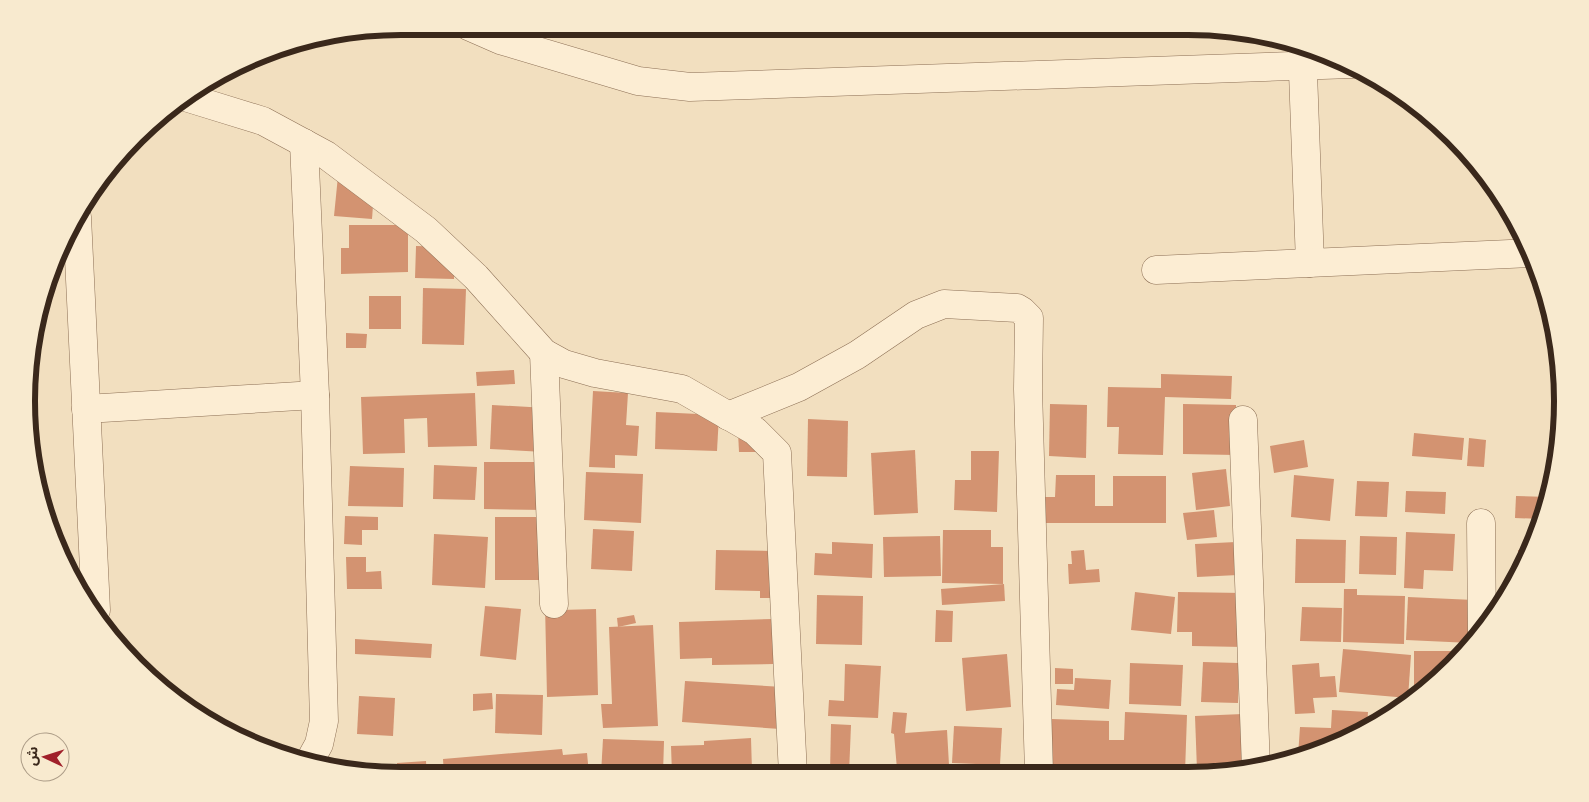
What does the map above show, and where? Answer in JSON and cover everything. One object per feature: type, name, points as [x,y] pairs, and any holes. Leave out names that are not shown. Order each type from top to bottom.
[{"type":"street","points":[[489,35],[638,81],[690,87],[1302,56],[1317,58]]},
{"type":"street","points":[[1302,56],[1310,263]]},
{"type":"street","points":[[194,100],[263,121],[326,155],[426,230],[476,277],[544,353],[564,364],[595,373],[682,389],[755,431],[777,453],[793,767]]},
{"type":"street","points":[[304,143],[315,395],[324,721],[314,757]]},
{"type":"street","points":[[78,230],[96,602]]},
{"type":"street","points":[[1156,270],[1523,253]]},
{"type":"street","points":[[728,416],[799,387],[857,355],[916,315],[944,304],[1017,308],[1029,318],[1028,389],[1039,767]]},
{"type":"street","points":[[544,353],[554,604]]},
{"type":"street","points":[[86,409],[315,395]]},
{"type":"street","points":[[1243,420],[1256,761]]},
{"type":"street","points":[[1481,523],[1482,618]]},
{"type":"building","points":[[338,176],[375,178],[372,219],[334,216]]},
{"type":"building","points":[[349,225],[408,225],[408,272],[341,274],[341,248],[349,248]]},
{"type":"building","points":[[416,246],[454,247],[454,279],[415,278]]},
{"type":"building","points":[[423,288],[466,289],[464,345],[422,344]]},
{"type":"building","points":[[369,296],[401,296],[401,329],[369,329]]},
{"type":"building","points":[[346,333],[367,334],[366,348],[346,348]]},
{"type":"building","points":[[514,370],[515,384],[477,386],[476,372]]},
{"type":"building","points":[[1161,374],[1232,376],[1231,399],[1165,397],[1163,455],[1118,454],[1119,427],[1107,427],[1108,387],[1161,388]]},
{"type":"building","points":[[593,391],[628,393],[626,425],[639,426],[637,456],[615,455],[615,468],[589,467]]},
{"type":"building","points":[[475,393],[477,446],[428,447],[427,418],[404,419],[405,453],[363,454],[361,397]]},
{"type":"building","points":[[1050,404],[1087,405],[1086,458],[1049,456]]},
{"type":"building","points":[[1183,404],[1236,405],[1235,455],[1183,454]]},
{"type":"building","points":[[492,405],[547,408],[544,452],[490,449]]},
{"type":"building","points":[[656,412],[719,415],[717,451],[655,449]]},
{"type":"building","points":[[808,419],[848,421],[847,477],[807,476]]},
{"type":"building","points":[[738,432],[761,452],[739,452]]},
{"type":"building","points":[[1414,433],[1464,438],[1462,460],[1412,456]]},
{"type":"building","points":[[1469,438],[1486,440],[1484,467],[1467,466]]},
{"type":"building","points":[[1304,440],[1308,467],[1274,473],[1270,446]]},
{"type":"building","points":[[915,450],[918,513],[874,515],[871,453]]},
{"type":"building","points":[[971,451],[999,451],[997,512],[954,510],[955,480],[971,480]]},
{"type":"building","points":[[484,462],[545,462],[545,510],[484,509]]},
{"type":"building","points":[[434,465],[477,467],[475,500],[433,499]]},
{"type":"building","points":[[350,466],[404,468],[403,507],[348,506]]},
{"type":"building","points":[[1226,469],[1230,506],[1196,510],[1192,473]]},
{"type":"building","points":[[586,472],[643,474],[641,523],[584,520]]},
{"type":"building","points":[[1056,475],[1095,475],[1095,506],[1113,506],[1113,476],[1166,476],[1166,523],[1042,523],[1042,497],[1055,497]]},
{"type":"building","points":[[1294,475],[1334,479],[1330,521],[1291,517]]},
{"type":"building","points":[[1357,481],[1389,482],[1387,517],[1355,516]]},
{"type":"building","points":[[1406,491],[1446,492],[1445,514],[1405,512]]},
{"type":"building","points":[[1516,496],[1542,497],[1535,519],[1515,518]]},
{"type":"building","points":[[1214,510],[1217,537],[1187,540],[1183,513]]},
{"type":"building","points":[[345,516],[378,517],[378,530],[362,530],[362,545],[344,544]]},
{"type":"building","points":[[495,517],[547,517],[547,580],[495,580]]},
{"type":"building","points":[[593,529],[634,531],[632,571],[591,569]]},
{"type":"building","points":[[943,530],[991,530],[991,547],[1003,547],[1003,584],[942,583]]},
{"type":"building","points":[[1406,532],[1455,534],[1453,571],[1424,570],[1423,589],[1404,588]]},
{"type":"building","points":[[434,534],[488,537],[485,588],[432,585]]},
{"type":"building","points":[[940,536],[941,576],[884,577],[883,537]]},
{"type":"building","points":[[1360,536],[1397,537],[1396,575],[1359,574]]},
{"type":"building","points":[[1296,539],[1346,540],[1345,583],[1295,583]]},
{"type":"building","points":[[832,542],[873,544],[872,578],[814,575],[815,553],[832,554]]},
{"type":"building","points":[[1236,542],[1238,575],[1197,577],[1195,544]]},
{"type":"building","points":[[716,550],[773,551],[772,598],[760,598],[760,591],[715,590]]},
{"type":"building","points":[[1084,550],[1086,570],[1099,569],[1100,582],[1069,584],[1068,564],[1072,564],[1071,551]]},
{"type":"building","points":[[1518,550],[1522,550],[1518,559]]},
{"type":"building","points":[[346,557],[366,557],[366,572],[381,571],[382,589],[347,589]]},
{"type":"building","points":[[1004,584],[1005,601],[942,605],[941,589]]},
{"type":"building","points":[[1344,589],[1357,589],[1357,595],[1405,596],[1404,644],[1343,642]]},
{"type":"building","points":[[1135,592],[1175,597],[1171,634],[1131,630]]},
{"type":"building","points":[[1178,592],[1244,593],[1243,647],[1192,646],[1192,632],[1177,632]]},
{"type":"building","points":[[817,595],[863,596],[862,645],[816,644]]},
{"type":"building","points":[[1408,597],[1474,600],[1473,631],[1462,643],[1406,640]]},
{"type":"building","points":[[545,604],[561,610],[596,609],[598,695],[547,697]]},
{"type":"building","points":[[485,606],[521,609],[516,660],[480,656]]},
{"type":"building","points":[[1302,607],[1342,608],[1341,642],[1300,641]]},
{"type":"building","points":[[936,610],[953,611],[952,642],[935,642]]},
{"type":"building","points":[[634,615],[636,623],[618,627],[617,618]]},
{"type":"building","points":[[773,619],[774,664],[712,665],[712,658],[680,659],[679,622]]},
{"type":"building","points":[[653,625],[658,726],[603,728],[601,704],[612,704],[609,627]]},
{"type":"building","points":[[355,639],[432,644],[431,658],[355,654]]},
{"type":"building","points":[[1343,649],[1411,655],[1408,693],[1402,697],[1339,692]]},
{"type":"building","points":[[1414,651],[1455,651],[1447,660],[1414,688]]},
{"type":"building","points":[[1007,654],[1011,707],[966,711],[962,658]]},
{"type":"building","points":[[1203,662],[1239,663],[1238,703],[1201,702]]},
{"type":"building","points":[[1130,663],[1183,665],[1181,706],[1129,704]]},
{"type":"building","points":[[1319,663],[1320,677],[1335,676],[1337,697],[1313,698],[1315,713],[1295,714],[1292,665]]},
{"type":"building","points":[[845,664],[881,666],[878,718],[828,716],[829,700],[844,701]]},
{"type":"building","points":[[1055,668],[1073,669],[1073,684],[1055,684]]},
{"type":"building","points":[[1075,678],[1111,680],[1109,709],[1056,705],[1057,689],[1074,690]]},
{"type":"building","points":[[685,681],[783,687],[780,729],[682,722]]},
{"type":"building","points":[[492,693],[493,709],[473,711],[473,694]]},
{"type":"building","points":[[496,694],[543,695],[542,735],[495,733]]},
{"type":"building","points":[[359,696],[395,698],[393,736],[357,734]]},
{"type":"building","points":[[1332,710],[1368,712],[1367,720],[1328,739],[1298,750],[1300,727],[1331,728]]},
{"type":"building","points":[[893,712],[907,713],[905,733],[947,730],[949,765],[897,767],[894,734],[891,733]]},
{"type":"building","points":[[1125,712],[1187,715],[1185,767],[1050,767],[1052,719],[1109,721],[1109,740],[1124,740]]},
{"type":"building","points":[[1243,714],[1245,762],[1197,767],[1195,716]]},
{"type":"building","points":[[831,724],[851,725],[849,767],[830,767]]},
{"type":"building","points":[[954,726],[1002,728],[1000,765],[952,763]]},
{"type":"building","points":[[751,738],[752,767],[672,767],[671,746],[704,745],[704,741]]},
{"type":"building","points":[[603,739],[664,741],[663,767],[601,767]]},
{"type":"building","points":[[562,749],[563,755],[587,753],[588,767],[444,767],[443,759]]},
{"type":"building","points":[[426,761],[426,767],[397,767],[397,763]]}]
